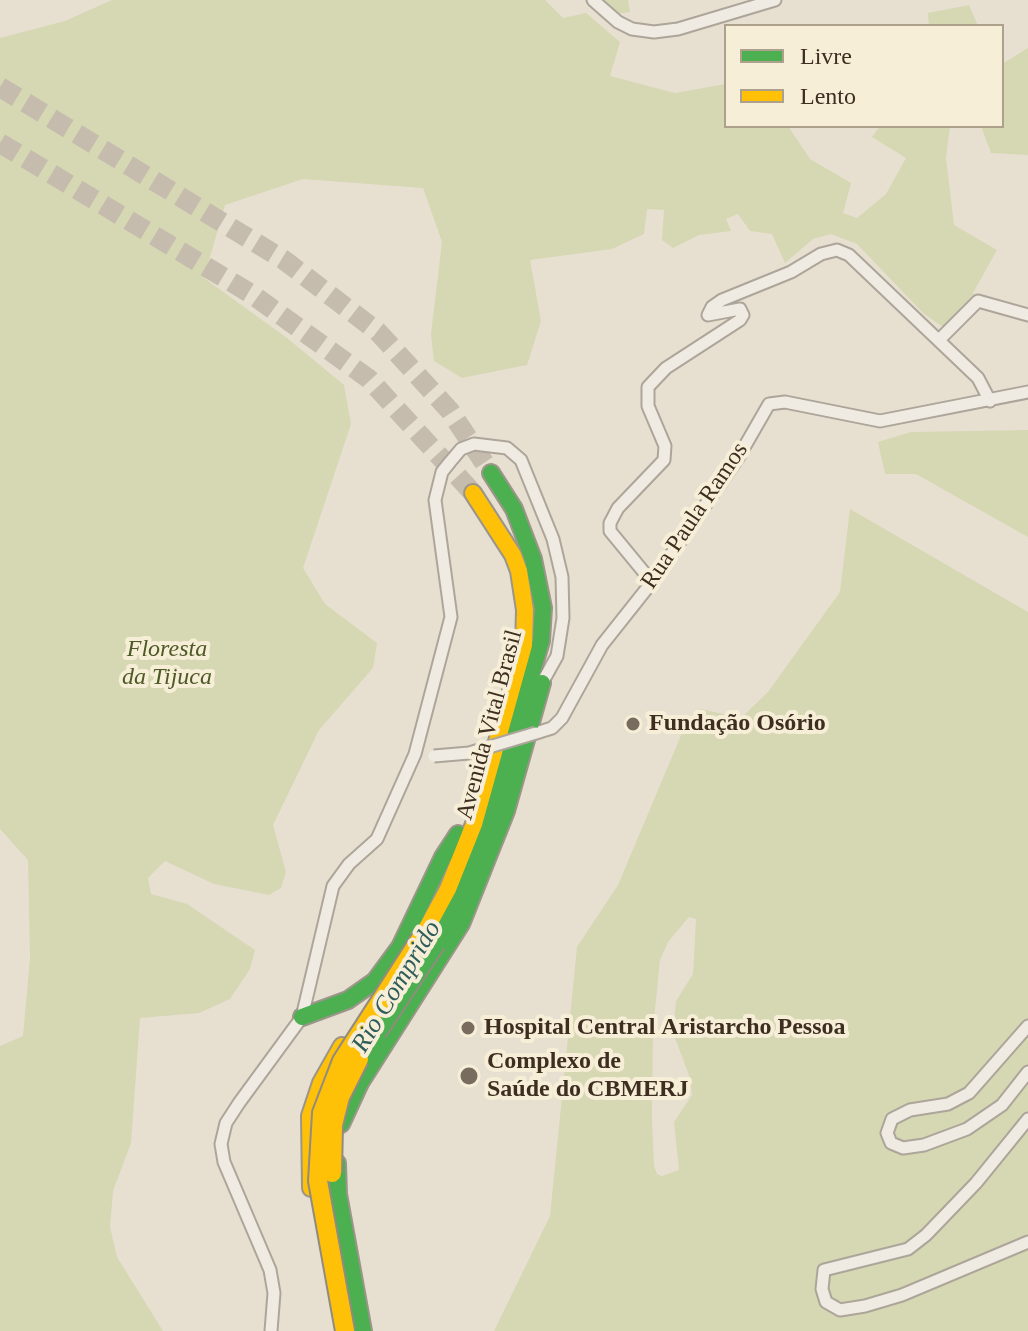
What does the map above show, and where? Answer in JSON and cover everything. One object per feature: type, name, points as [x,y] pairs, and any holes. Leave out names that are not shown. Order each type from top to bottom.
[{"type":"main road","name":"Avenida Vital Brasil","points":[[429,939],[477,859],[539,654],[543,608],[538,573],[526,534],[491,473]]},
{"type":"main road","name":"Avenida Vital Brasil","points":[[429,939],[474,824],[521,661],[525,627],[523,589],[513,555],[473,493]]},
{"type":"main road","points":[[360,1331],[338,1194],[340,1125],[360,1083],[461,924],[486,867],[542,683],[552,639],[552,603],[545,572],[526,534]]},
{"type":"main road","points":[[336,1331],[311,1188],[310,1116],[331,1062],[405,956],[458,834],[525,627]]},
{"type":"main road","points":[[302,1017],[348,1000],[375,981],[400,947],[426,899],[443,857],[458,834]]},
{"type":"main road","points":[[345,1331],[318,1181],[322,1113],[342,1061],[429,939]]},
{"type":"main road","points":[[360,1331],[335,1208],[333,1125],[355,1065],[429,939]]},
{"type":"main road","points":[[405,956],[430,972]]},
{"type":"street","points":[[593,0],[618,22],[632,29],[654,32],[678,29],[775,0]]},
{"type":"street","points":[[652,582],[610,531],[610,523],[618,508],[660,467],[666,453],[648,406],[648,387],[666,368],[743,315],[743,311],[737,309],[710,317],[708,311],[712,307],[791,272],[821,254],[837,250],[858,262],[978,378],[990,401]]},
{"type":"street","points":[[939,340],[978,301],[1028,315]]},
{"type":"street","name":"Rua Paula Ramos","points":[[415,754],[469,753],[552,728],[562,718],[602,645],[652,582],[738,458],[769,404],[785,402],[880,421],[1028,392]]},
{"type":"street","points":[[271,1331],[274,1293],[270,1270],[224,1162],[221,1144],[232,1113],[302,1017],[330,892],[337,878],[377,839],[415,754],[451,617],[435,500],[442,472],[461,449],[474,444],[507,448],[521,460],[553,539],[562,577],[561,645],[542,683]]},
{"type":"street","points":[[1028,1026],[969,1093],[948,1104],[910,1110],[892,1119],[887,1133],[891,1143],[903,1148],[924,1145],[967,1129],[1002,1105],[1028,1072]]},
{"type":"street","points":[[1028,1119],[976,1183],[926,1235],[908,1249],[824,1270],[822,1289],[826,1302],[840,1310],[865,1306],[902,1295],[1028,1242]]},
{"type":"green space","name":"Floresta da Tijuca","points":[[112,0],[545,0],[563,18],[586,13],[620,42],[610,76],[675,93],[724,84],[724,128],[789,128],[810,159],[851,183],[843,213],[857,218],[886,194],[906,158],[872,137],[879,128],[950,128],[946,158],[954,225],[997,250],[973,293],[977,300],[947,330],[923,313],[857,244],[831,234],[813,239],[785,263],[772,234],[750,231],[738,214],[726,219],[731,231],[699,235],[673,248],[662,240],[664,210],[647,209],[644,234],[612,249],[530,260],[541,321],[527,365],[462,378],[434,361],[431,334],[442,242],[423,188],[303,179],[225,205],[204,278],[287,338],[344,385],[351,424],[303,568],[325,604],[377,643],[373,668],[319,730],[273,825],[286,872],[281,888],[269,895],[214,884],[165,861],[148,878],[151,894],[187,904],[255,950],[250,969],[230,999],[199,1013],[140,1018],[131,1143],[113,1191],[110,1227],[117,1257],[163,1331],[0,1331],[0,1046],[23,1036],[30,958],[28,860],[0,829],[0,38],[65,21]]},
{"type":"green space","points":[[593,0],[628,0],[630,12],[609,15]]},
{"type":"green space","points":[[969,5],[977,24],[929,24],[928,13]]},
{"type":"green space","points":[[1028,48],[1028,155],[991,153],[982,128],[1004,128],[1004,63]]},
{"type":"green space","points":[[1028,430],[1028,537],[916,474],[885,474],[878,442],[911,432]]},
{"type":"green space","points":[[850,509],[1028,612],[1028,1331],[494,1331],[550,1216],[577,947],[618,885],[682,733],[701,709],[741,718],[768,692],[840,592]],"holes":[[[689,917],[696,919],[693,974],[676,1001],[673,1033],[689,1075],[692,1095],[674,1122],[679,1170],[662,1176],[657,1174],[654,1166],[652,1121],[653,1030],[660,960],[668,942]]]},
{"type":"tunnel","points":[[0,87],[284,260],[378,332],[450,411],[491,473]]},
{"type":"tunnel","points":[[0,143],[253,295],[369,379],[473,493]]},
{"type":"traffic: fast","points":[[436,943],[477,859],[541,641],[543,608],[533,559],[514,509],[491,473]]},
{"type":"traffic: fast","points":[[341,1124],[360,1083],[461,924],[506,811],[542,683]]},
{"type":"traffic: fast","points":[[302,1017],[348,1000],[375,981],[400,947],[443,857],[458,834]]},
{"type":"traffic: fast","points":[[377,1032],[436,943]]},
{"type":"traffic: fast","points":[[337,1163],[338,1194],[363,1331]]},
{"type":"traffic: slow","points":[[423,935],[448,889],[474,824],[524,645],[525,610],[519,571],[513,555],[473,493]]},
{"type":"traffic: slow","points":[[345,1331],[318,1181],[322,1113],[342,1061],[423,935]]},
{"type":"traffic: slow","points":[[311,1188],[310,1116],[321,1083],[342,1046]]},
{"type":"traffic: slow","points":[[332,1173],[333,1125],[340,1097],[359,1059]]},
{"type":"place","name":"Fundação Osório","points":[[633,724]]},
{"type":"place","name":"Hospital Central Aristarcho Pessoa","points":[[468,1028]]},
{"type":"place","name":"Complexo de Saúde do CBMERJ","points":[[469,1076]]},
{"type":"water label","name":"Rio Comprido","points":[[397,987]]}]
